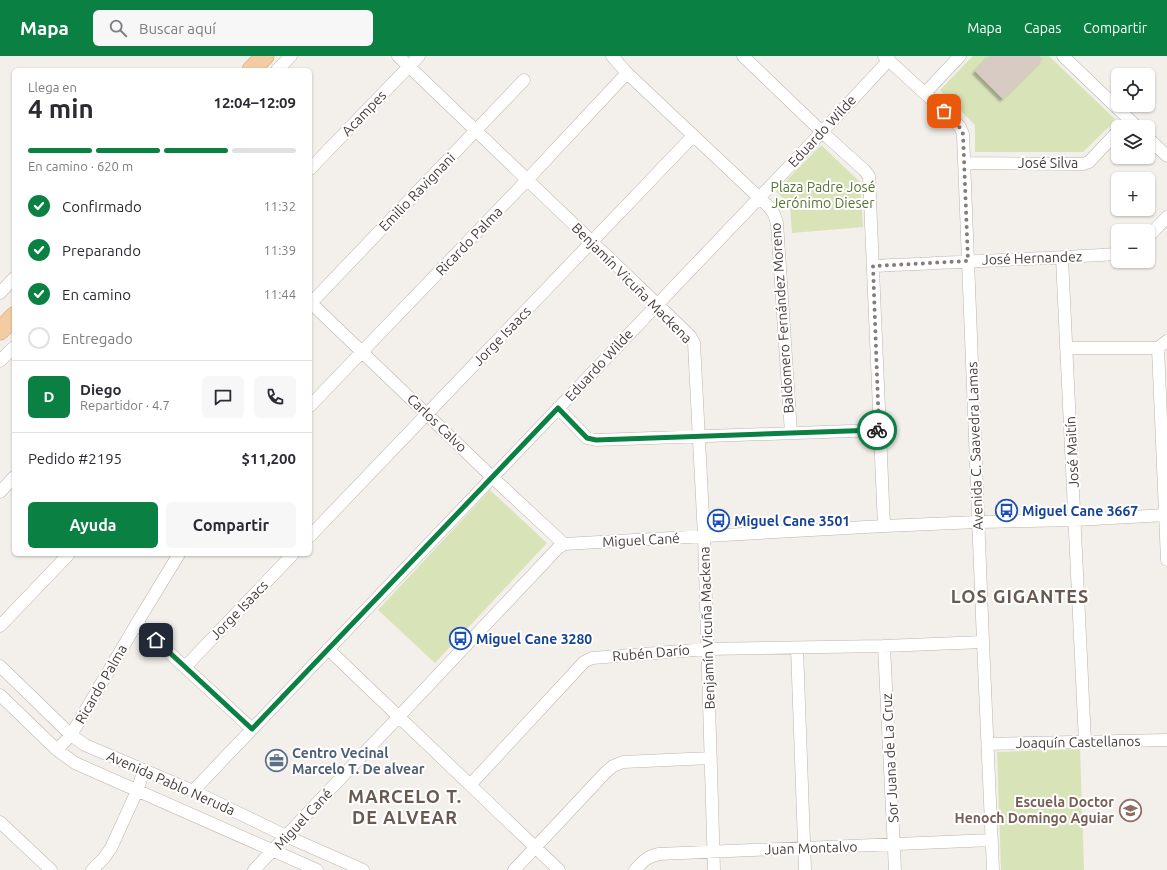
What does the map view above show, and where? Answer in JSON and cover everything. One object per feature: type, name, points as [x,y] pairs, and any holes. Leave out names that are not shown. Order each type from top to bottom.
[{"type":"main road","points":[[253,68],[265,56]]},
{"type":"main road","points":[[0,332],[12,318]]},
{"type":"street","points":[[280,68],[291,56]]},
{"type":"street","name":"Benjamín Vicuña Mackena","points":[[398,56],[690,336],[694,344],[704,536],[714,870]]},
{"type":"street","name":"Acampes","points":[[312,167],[419,56]]},
{"type":"street","name":"Baldomero Fernández Moreno","points":[[612,56],[627,73],[769,207],[774,214],[777,223],[791,433]]},
{"type":"street","points":[[742,56],[869,176],[884,526]]},
{"type":"street","points":[[925,93],[960,56]]},
{"type":"street","points":[[1063,56],[1124,120]]},
{"type":"street","name":"Eduardo Wilde","points":[[193,791],[822,132],[886,58]]},
{"type":"street","name":"Avenida C. Saavedra Lamas","points":[[886,58],[954,120],[963,134],[983,642],[994,870]]},
{"type":"street","name":"Ricardo Palma","points":[[312,404],[527,180],[627,73]]},
{"type":"street","name":"Emilio Ravignani","points":[[312,301],[524,80]]},
{"type":"street","name":"Jorge Isaacs","points":[[312,534],[693,136]]},
{"type":"street","name":"José Silva","points":[[965,163],[1083,164],[1089,162],[1111,138]]},
{"type":"street","points":[[1155,145],[1167,156]]},
{"type":"street","points":[[1155,230],[1167,217]]},
{"type":"street","name":"José Hernandez","points":[[873,266],[1111,254]]},
{"type":"street","name":"José Maitín","points":[[1062,258],[1085,742]]},
{"type":"street","points":[[0,293],[12,280]]},
{"type":"street","name":"Carlos Calvo","points":[[312,305],[564,544]]},
{"type":"street","points":[[0,332],[12,345]]},
{"type":"street","points":[[1066,348],[1163,344],[1167,560]]},
{"type":"street","points":[[0,361],[12,349]]},
{"type":"street","points":[[558,408],[587,438],[596,440],[879,430]]},
{"type":"street","points":[[0,492],[12,479]]},
{"type":"street","name":"Miguel Cané","points":[[254,870],[558,548],[564,544],[884,526],[1075,520],[1166,515]]},
{"type":"street","points":[[0,626],[67,556]]},
{"type":"street","name":"Ricardo Palma","points":[[57,750],[71,735],[178,556]]},
{"type":"street","name":"Jorge Isaacs","points":[[185,667],[290,556]]},
{"type":"street","points":[[137,623],[252,729]]},
{"type":"street","name":"Rubén Darío","points":[[470,785],[588,659],[708,648],[797,648],[983,642]]},
{"type":"street","name":"Sor Juana de La Cruz","points":[[884,646],[895,870]]},
{"type":"street","points":[[797,648],[806,870]]},
{"type":"street","points":[[328,649],[534,848],[559,870]]},
{"type":"street","name":"Avenida Pablo Neruda","points":[[0,666],[71,735],[85,745],[193,791],[286,836],[363,870]]},
{"type":"street","name":"Avenida Pablo Neruda","points":[[0,695],[57,750],[74,763],[317,870]]},
{"type":"street","name":"Joaquín Castellanos","points":[[988,744],[1167,740]]},
{"type":"street","points":[[514,870],[613,766],[623,762],[711,758]]},
{"type":"street","points":[[92,870],[104,858],[111,848],[137,791],[144,770]]},
{"type":"street","points":[[0,822],[50,870]]},
{"type":"street","name":"Juan Montalvo","points":[[635,870],[643,861],[658,854],[992,840]]},
{"type":"green space","points":[[973,56],[1049,56],[1116,120],[1111,120],[1111,125],[1083,152],[975,152],[975,125],[940,90]]},
{"type":"green space","name":"Plaza Padre José Jerónimo Dieser","points":[[821,145],[860,182],[863,227],[792,233],[790,206],[776,191]]},
{"type":"green space","points":[[490,490],[547,543],[435,663],[378,610]]},
{"type":"green space","points":[[1080,749],[1084,870],[1001,870],[997,752]]},
{"type":"building","points":[[989,56],[1039,56],[1043,59],[1003,99],[975,71]]},
{"type":"way so far","points":[[877,430],[879,430],[873,266],[968,261],[963,134],[954,120],[944,111]]},
{"type":"place","name":"Miguel Cane 3667","points":[[1007,511]]},
{"type":"place","name":"Miguel Cane 3501","points":[[719,521]]},
{"type":"place","name":"Miguel Cane 3280","points":[[461,639]]},
{"type":"place","name":"Centro Vecinal Marcelo T. De alvear","points":[[277,761]]},
{"type":"place","name":"Escuela Doctor Henoch Domingo Aguiar","points":[[1130,810]]},
{"type":"district","name":"LOS GIGANTES","points":[[1020,596]]},
{"type":"district","name":"MARCELO T. DE ALVEAR","points":[[405,806]]},
{"type":"route","points":[[156,640],[252,729],[558,408],[587,438],[596,440],[877,430]]}]
